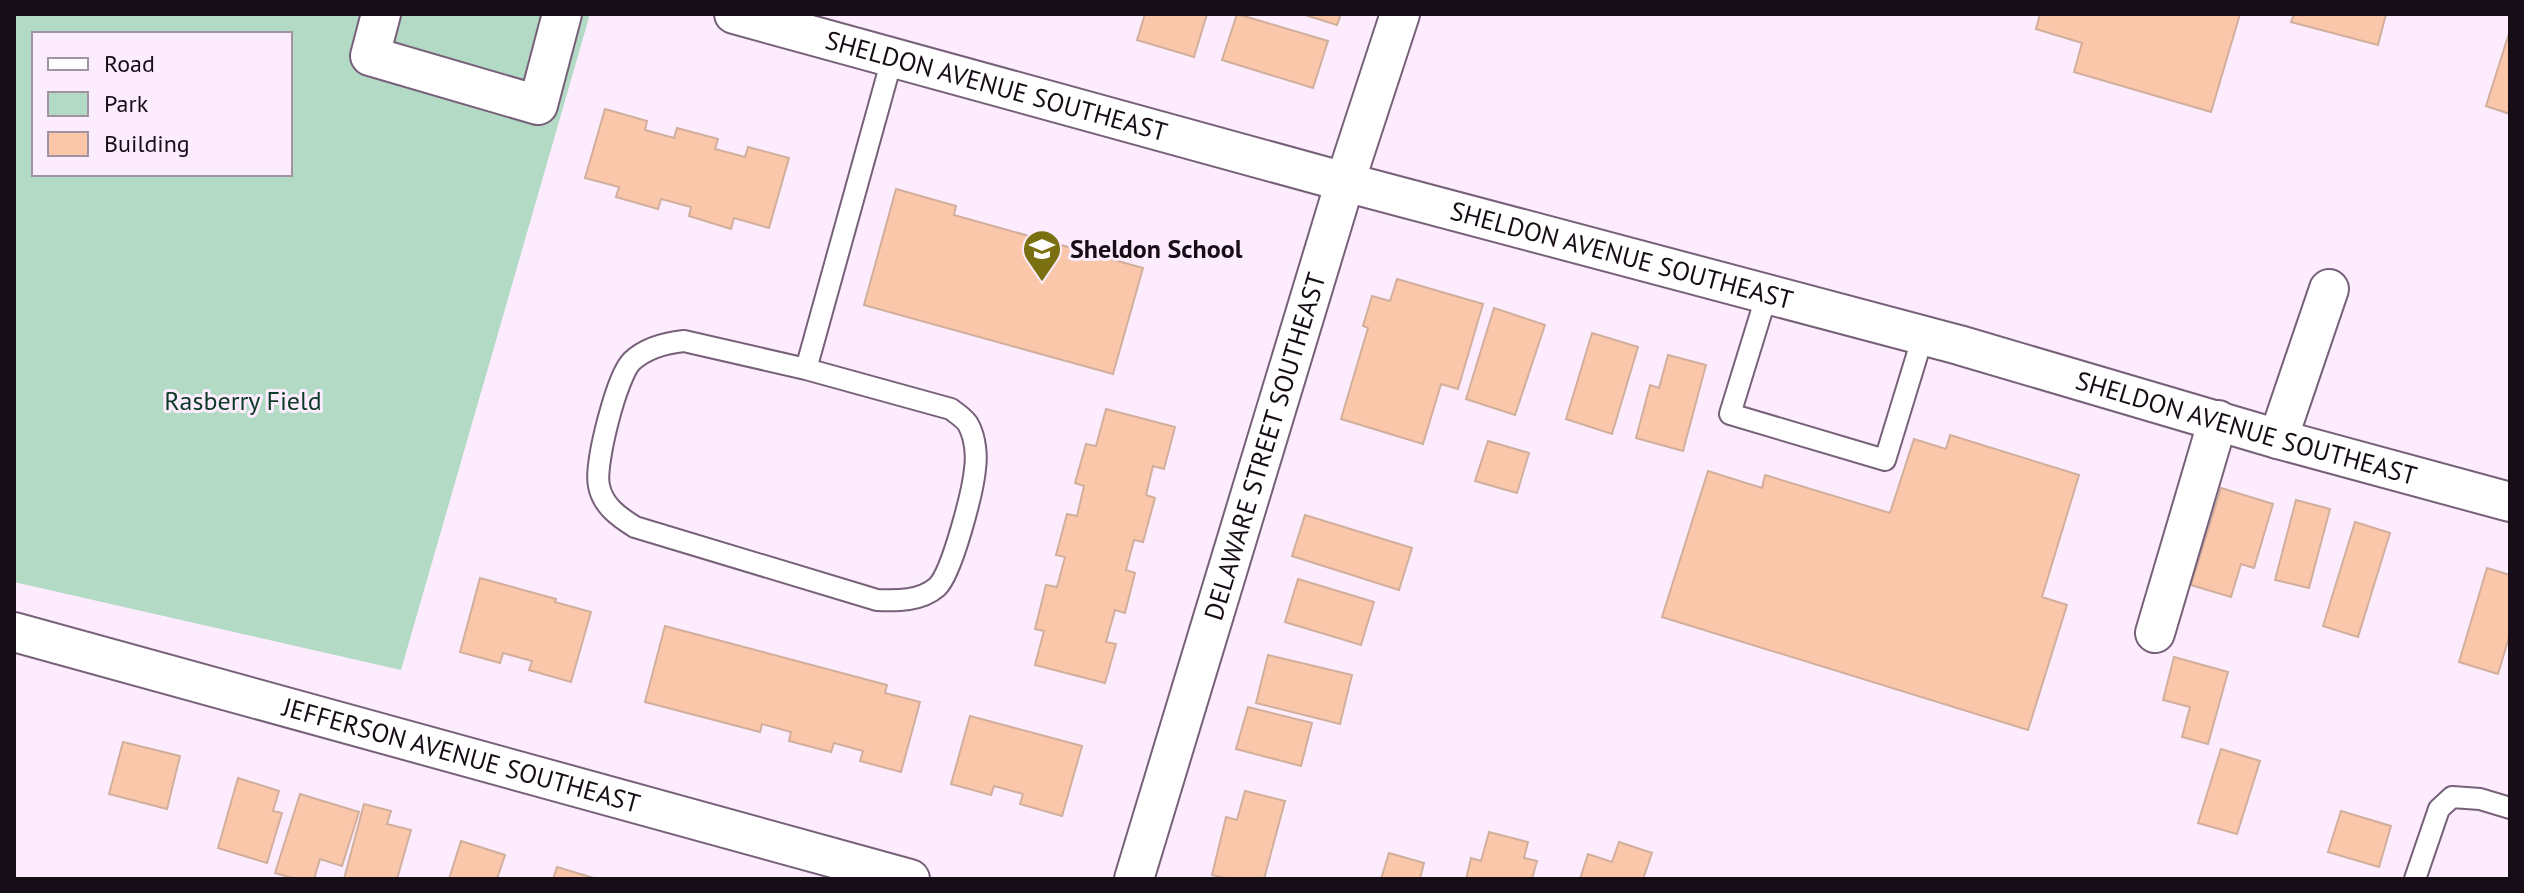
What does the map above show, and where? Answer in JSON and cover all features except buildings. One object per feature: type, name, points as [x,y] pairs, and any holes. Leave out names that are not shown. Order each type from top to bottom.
[{"type":"street","points":[[381,14],[370,56],[538,105],[562,14]]},
{"type":"street","name":"SHELDON AVENUE SOUTHEAST","points":[[734,14],[1345,182],[1923,336],[2278,439],[2510,502]]},
{"type":"street","name":"DELAWARE STREET SOUTHEAST","points":[[1134,879],[1345,182],[1400,14]]},
{"type":"street","points":[[2278,439],[2329,289]]},
{"type":"street","points":[[2155,633],[2218,420]]},
{"type":"street","name":"JEFFERSON AVENUE SOUTHEAST","points":[[14,632],[910,879]]},
{"type":"lane","points":[[806,369],[892,59]]},
{"type":"lane","points":[[1767,294],[1730,414],[1885,460],[1923,336]]},
{"type":"lane","points":[[684,341],[806,369],[951,409],[969,423],[975,445],[975,469],[951,562],[937,586],[919,596],[898,602],[877,600],[635,527],[617,516],[599,489],[597,470],[620,378],[631,361],[664,343],[684,341]]},
{"type":"lane","points":[[2415,879],[2439,809],[2452,797],[2480,799],[2510,808]]},
{"type":"green space","name":"Rasberry Field","points":[[14,14],[590,14],[401,670],[14,582]]},
{"type":"place","name":"Sheldon School","points":[[1042,283]]}]
